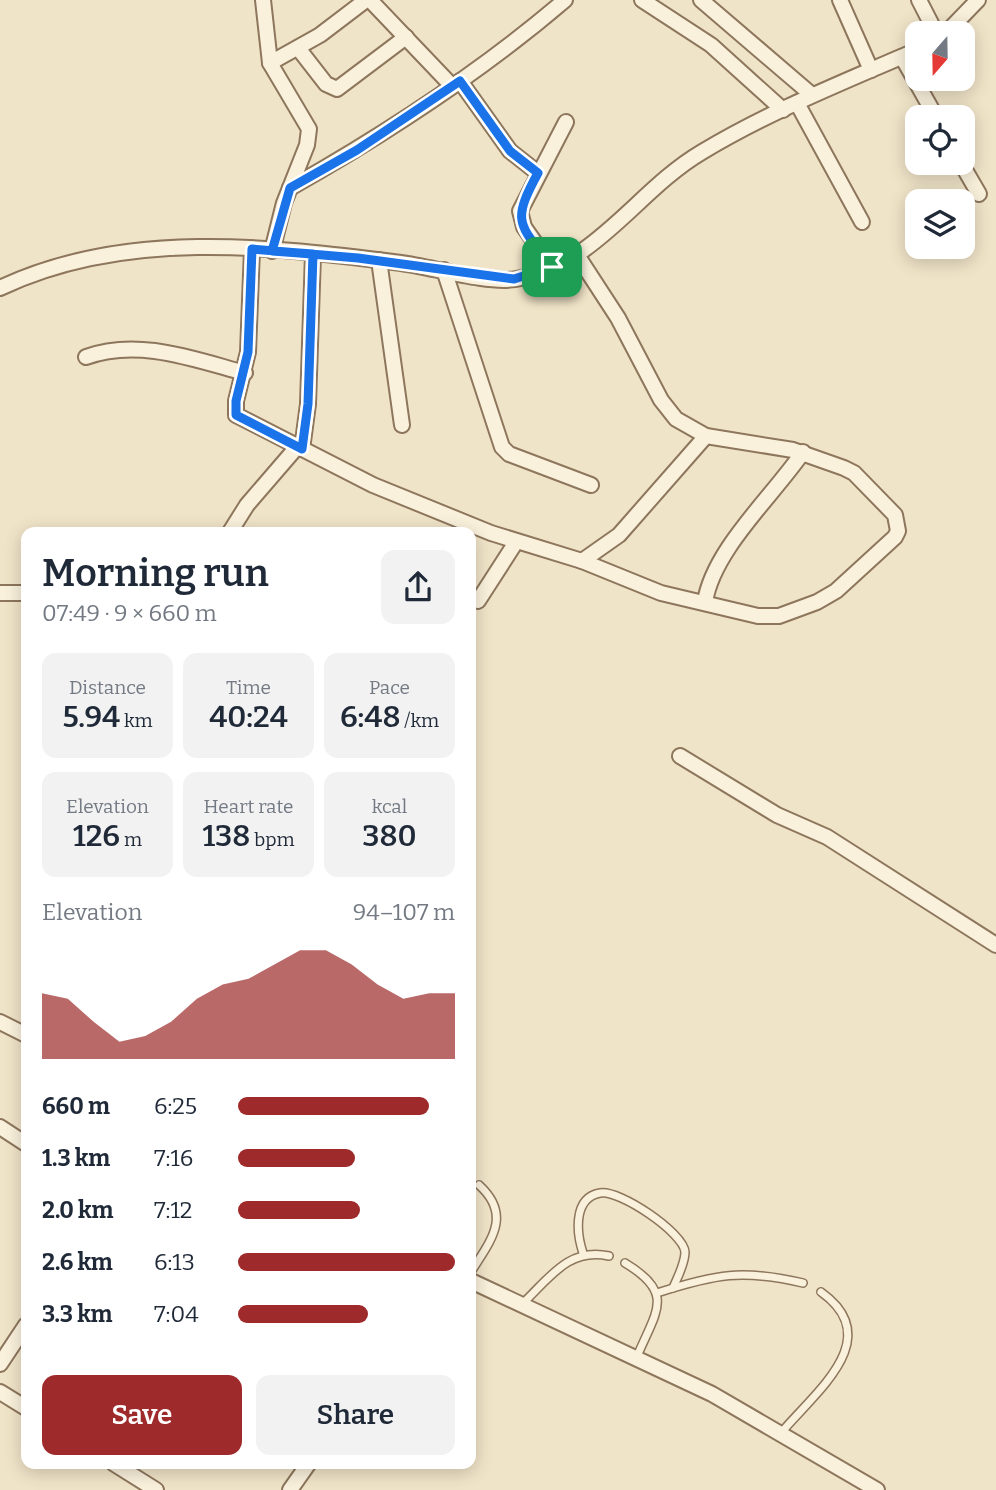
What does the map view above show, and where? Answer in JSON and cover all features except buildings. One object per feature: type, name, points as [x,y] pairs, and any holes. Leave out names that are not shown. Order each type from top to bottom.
[{"type":"street","points":[[263,0],[270,63],[309,129],[307,145],[290,188],[272,251]]},
{"type":"street","points":[[270,63],[320,36],[368,0],[456,83],[510,151],[538,173]]},
{"type":"street","points":[[290,188],[357,150],[456,83],[525,35],[565,0]]},
{"type":"street","points":[[642,0],[711,45],[783,110]]},
{"type":"street","points":[[701,0],[812,95]]},
{"type":"street","points":[[840,0],[871,70]]},
{"type":"street","points":[[919,0],[930,21]]},
{"type":"street","points":[[958,21],[977,1]]},
{"type":"street","points":[[298,48],[326,84],[337,89],[406,37]]},
{"type":"street","points":[[0,288],[24,277],[97,255],[131,250],[252,249],[379,260],[514,279],[552,267],[596,243],[681,165],[812,95],[905,56]]},
{"type":"street","points":[[902,57],[929,105]]},
{"type":"street","points":[[797,103],[862,222]]},
{"type":"street","points":[[552,267],[530,237],[521,219],[522,202],[566,122]]},
{"type":"street","points":[[968,175],[979,194]]},
{"type":"street","points":[[252,249],[251,313],[245,373],[236,401],[236,415],[373,485],[516,542],[582,561],[661,593],[758,616],[779,616],[817,603],[836,591],[898,531],[895,514],[854,473],[803,452],[706,436],[676,419],[661,400],[618,318],[577,255]]},
{"type":"street","points":[[233,527],[242,511],[299,448],[308,404],[313,254]]},
{"type":"street","points":[[379,260],[402,425]]},
{"type":"street","points":[[444,270],[502,447],[509,454],[591,485]]},
{"type":"street","points":[[86,357],[121,348],[145,349],[245,373]]},
{"type":"street","points":[[582,561],[619,535],[706,436]]},
{"type":"street","points":[[705,602],[710,579],[723,555],[803,452]]},
{"type":"street","points":[[478,601],[516,542]]},
{"type":"street","points":[[0,593],[21,593]]},
{"type":"street","points":[[680,756],[777,815],[827,837],[996,945]]},
{"type":"street","points":[[0,1022],[21,1032]]},
{"type":"street","points":[[0,1128],[21,1141]]},
{"type":"street","points":[[476,1282],[712,1394],[877,1490]]},
{"type":"street","points":[[0,1364],[21,1332]]},
{"type":"street","points":[[0,1392],[21,1405]]},
{"type":"street","points":[[123,1469],[156,1490]]},
{"type":"street","points":[[290,1490],[305,1469]]},
{"type":"lane","points":[[476,1264],[495,1234],[497,1218],[495,1205],[478,1185]]},
{"type":"lane","points":[[583,1253],[578,1234],[579,1212],[590,1198],[600,1192],[617,1195],[671,1230],[680,1240],[685,1250],[684,1261],[673,1288]]},
{"type":"lane","points":[[522,1305],[566,1263],[583,1253],[609,1256]]},
{"type":"lane","points":[[625,1263],[645,1275],[657,1293],[657,1306],[636,1360]]},
{"type":"lane","points":[[657,1293],[736,1273],[767,1275],[803,1283]]},
{"type":"lane","points":[[780,1434],[847,1352],[847,1322],[838,1305],[821,1292]]},
{"type":"route","points":[[552,267],[514,279],[495,278],[358,258],[313,254],[272,251],[252,249],[248,352],[236,401],[236,415],[243,421],[302,449],[308,404],[313,254],[272,251],[290,188],[357,150],[460,81],[510,151],[538,173],[522,202],[521,219],[530,237],[552,267]]}]
